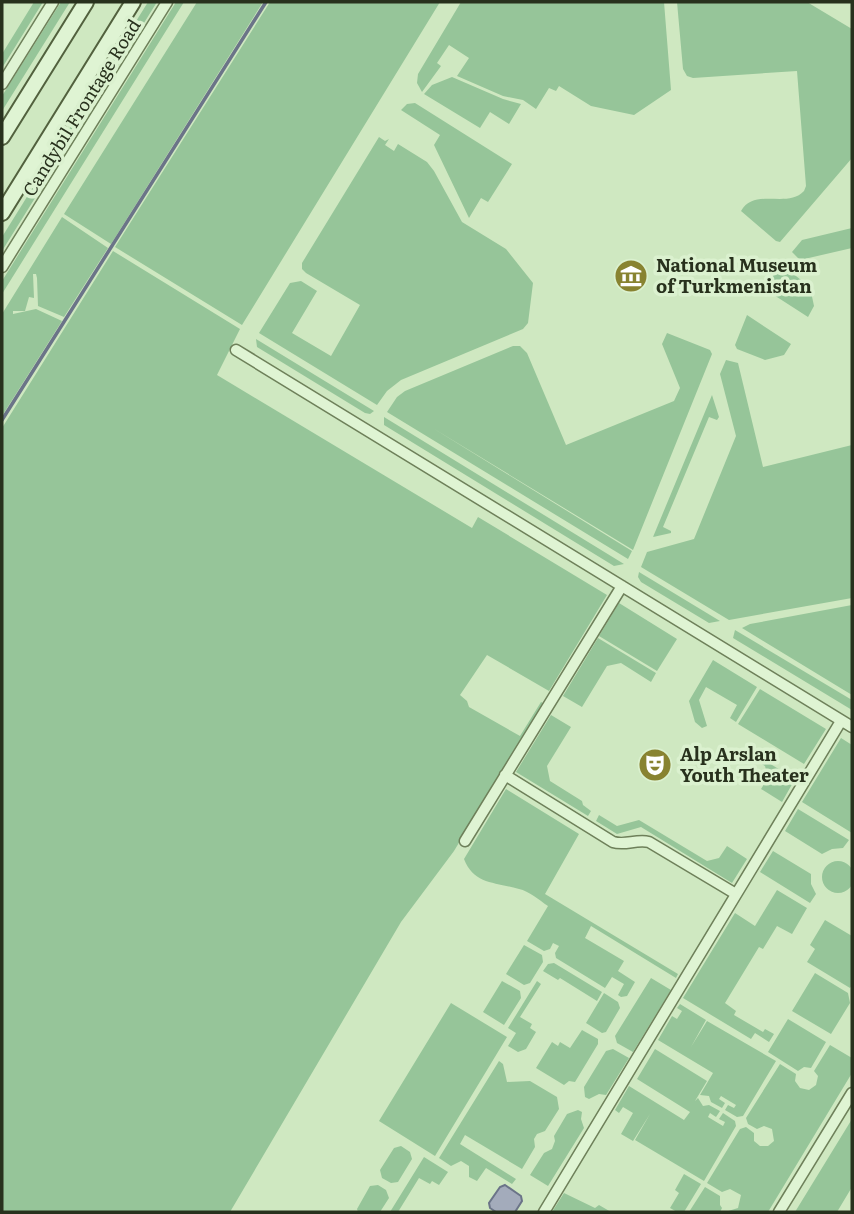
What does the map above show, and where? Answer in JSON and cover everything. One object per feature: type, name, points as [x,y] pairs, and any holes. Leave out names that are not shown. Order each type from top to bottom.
[{"type":"main road","points":[[2,137],[86,2]]},
{"type":"main road","points":[[2,213],[133,2]]},
{"type":"street","points":[[2,84],[53,2]]},
{"type":"street","name":"Candybil Frontage Road","points":[[2,267],[167,2]]},
{"type":"street","points":[[236,349],[852,727]]},
{"type":"street","points":[[465,841],[622,586]]},
{"type":"street","points":[[544,1212],[841,721]]},
{"type":"street","points":[[505,775],[613,842],[620,845],[641,840],[649,842],[736,894]]},
{"type":"street","points":[[779,1212],[852,1093]]},
{"type":"green space","points":[[34,2],[43,2],[2,68],[2,54]]},
{"type":"green space","points":[[61,2],[70,2],[2,111],[2,96]]},
{"type":"green space","points":[[148,2],[157,2],[2,251],[2,237]]},
{"type":"green space","points":[[176,2],[184,2],[2,294],[2,281]]},
{"type":"green space","points":[[197,2],[263,2],[111,244],[64,214]]},
{"type":"green space","points":[[270,2],[440,2],[242,325],[115,247]]},
{"type":"green space","points":[[461,2],[664,2],[671,90],[634,115],[591,106],[559,86],[556,91],[549,88],[536,109],[523,100],[503,96],[457,76],[469,58],[449,45],[437,63],[441,66],[422,92],[417,83],[418,74]]},
{"type":"green space","points":[[677,2],[807,2],[852,29],[852,158],[780,242],[741,211],[754,200],[797,196],[806,186],[797,71],[693,78],[687,76],[683,69]]},
{"type":"green space","points":[[452,77],[521,104],[509,124],[490,112],[480,128],[424,94],[432,85]]},
{"type":"green space","points":[[415,103],[512,164],[488,202],[481,198],[469,218],[434,145],[440,135],[401,110],[407,104]]},
{"type":"green space","points":[[379,137],[385,141],[389,139],[385,145],[394,151],[398,144],[427,162],[462,222],[506,249],[533,283],[528,323],[523,329],[401,380],[387,391],[377,405],[259,333],[290,283],[301,281],[317,291],[292,333],[331,356],[360,305],[306,273],[302,269],[302,263]]},
{"type":"green space","points":[[62,217],[108,248],[64,317],[38,306],[37,278],[36,274],[33,274],[34,298],[29,297],[25,311],[13,311],[13,314],[36,309],[62,321],[2,416],[2,314]]},
{"type":"green space","points":[[852,228],[852,248],[800,260],[792,252],[802,240]]},
{"type":"green space","points":[[113,251],[240,329],[217,375],[472,528],[478,517],[607,595],[549,691],[487,655],[460,695],[469,707],[520,736],[541,702],[543,703],[454,851],[401,922],[230,1212],[2,1212],[2,428]]},
{"type":"green space","points":[[782,265],[810,287],[814,306],[808,317],[763,288]]},
{"type":"green space","points":[[747,315],[791,344],[784,355],[765,360],[737,349],[735,345]]},
{"type":"green space","points":[[667,333],[710,350],[712,354],[633,550],[431,427],[632,551],[628,559],[387,412],[397,397],[405,391],[513,346],[520,346],[527,353],[566,445],[674,401],[680,388],[662,344]]},
{"type":"green space","points":[[256,339],[374,411],[365,413],[257,347]]},
{"type":"green space","points":[[726,360],[738,363],[763,467],[852,445],[852,598],[729,620],[641,567],[647,552],[694,539],[736,436],[720,374]]},
{"type":"green space","points":[[712,395],[719,417],[717,420],[709,417],[663,527],[671,533],[653,537]]},
{"type":"green space","points":[[384,417],[624,564],[614,566],[384,425]]},
{"type":"green space","points":[[639,572],[720,621],[709,623],[641,582]]},
{"type":"green space","points":[[619,603],[677,639],[657,671],[599,636]]},
{"type":"green space","points":[[852,605],[852,695],[742,628],[750,624]]},
{"type":"green space","points":[[735,630],[852,700],[852,710],[733,638]]},
{"type":"green space","points":[[598,638],[656,673],[651,682],[621,663],[607,666],[582,707],[563,696]]},
{"type":"green space","points":[[713,660],[757,687],[736,722],[730,718],[737,705],[706,687],[699,700],[707,726],[702,728],[695,722],[689,701]]},
{"type":"green space","points":[[760,689],[826,729],[804,764],[738,724]]},
{"type":"green space","points":[[551,715],[571,727],[547,766],[550,781],[582,801],[591,811],[588,816],[516,772]]},
{"type":"green space","points":[[841,738],[852,745],[852,833],[802,802]]},
{"type":"green space","points":[[759,757],[795,779],[782,802],[761,789],[768,778],[765,766],[757,761]]},
{"type":"green space","points":[[506,789],[579,834],[545,894],[678,974],[676,978],[591,926],[585,938],[624,961],[618,971],[635,982],[627,996],[621,997],[618,995],[624,984],[612,977],[605,988],[556,958],[555,953],[559,946],[553,943],[550,949],[544,951],[527,941],[548,906],[523,890],[480,878],[464,859]]},
{"type":"green space","points":[[798,809],[849,840],[843,848],[822,854],[785,831]]},
{"type":"green space","points":[[599,815],[617,826],[639,820],[707,861],[719,858],[727,846],[747,859],[732,883],[641,827],[617,834],[596,821]]},
{"type":"green space","points":[[773,851],[811,874],[811,884],[816,894],[810,903],[760,872]]},
{"type":"green space","points":[[838,861],[849,866],[854,877],[849,888],[838,893],[827,888],[822,877],[827,866]]},
{"type":"green space","points":[[777,890],[807,908],[792,934],[777,926],[763,949],[759,947],[725,1003],[736,1011],[734,1015],[763,1032],[765,1029],[774,1034],[769,1042],[755,1033],[751,1039],[683,998],[735,913],[755,926]]},
{"type":"green space","points":[[825,920],[852,936],[850,988],[807,962],[815,949],[810,945]]},
{"type":"green space","points":[[524,945],[542,955],[543,962],[530,983],[524,985],[506,974]]},
{"type":"green space","points":[[554,963],[602,992],[597,1001],[560,978],[558,980],[543,971],[548,964]]},
{"type":"green space","points":[[815,973],[848,993],[850,1003],[831,1034],[792,1011]]},
{"type":"green space","points":[[651,978],[671,990],[633,1052],[617,1043],[615,1036]]},
{"type":"green space","points":[[502,981],[520,991],[521,998],[504,1025],[483,1012]]},
{"type":"green space","points":[[537,981],[541,984],[520,1017],[532,1024],[530,1028],[536,1032],[526,1049],[518,1052],[508,1046],[516,1033],[508,1028]]},
{"type":"green space","points":[[604,993],[618,1002],[620,1008],[606,1032],[602,1033],[586,1023]]},
{"type":"green space","points":[[451,1003],[507,1037],[435,1156],[379,1121]]},
{"type":"green space","points":[[680,1004],[706,1020],[691,1047],[707,1021],[776,1061],[743,1116],[737,1117],[725,1110],[728,1105],[734,1108],[736,1105],[721,1096],[719,1099],[725,1103],[722,1108],[711,1102],[709,1096],[700,1095],[713,1073],[658,1040],[672,1016],[677,1019],[682,1011],[677,1008]]},
{"type":"green space","points":[[788,1019],[826,1042],[811,1068],[804,1067],[798,1071],[768,1052]]},
{"type":"green space","points":[[582,1030],[598,1039],[598,1044],[575,1082],[569,1081],[564,1085],[536,1068],[552,1042],[558,1046],[560,1042],[570,1048]]},
{"type":"green space","points":[[830,1045],[852,1058],[852,1073],[768,1212],[725,1212],[738,1208],[741,1195],[730,1189],[722,1192],[707,1183],[740,1129],[746,1127],[754,1133],[754,1141],[760,1146],[768,1146],[774,1141],[772,1129],[764,1126],[757,1129],[748,1124],[746,1118],[780,1064],[796,1074],[795,1081],[800,1088],[809,1090],[816,1085],[818,1076],[814,1071]]},
{"type":"green space","points":[[613,1049],[629,1058],[606,1095],[599,1094],[589,1099],[585,1097],[584,1087],[606,1051]]},
{"type":"green space","points":[[655,1049],[707,1081],[695,1101],[698,1098],[703,1106],[709,1105],[720,1111],[716,1117],[710,1113],[708,1117],[723,1126],[725,1122],[719,1119],[723,1113],[735,1121],[736,1126],[704,1181],[635,1140],[650,1114],[633,1141],[621,1134],[633,1113],[623,1107],[619,1113],[615,1110],[629,1086],[684,1120],[690,1112],[637,1079]]},
{"type":"green space","points":[[499,1061],[503,1064],[507,1082],[530,1081],[557,1097],[559,1109],[545,1131],[537,1134],[534,1139],[535,1147],[522,1169],[465,1135],[460,1144],[516,1179],[512,1184],[486,1168],[477,1181],[469,1177],[469,1166],[461,1161],[451,1166],[439,1158]]},
{"type":"green space","points":[[578,1110],[582,1112],[584,1128],[548,1186],[530,1175],[544,1153],[552,1149],[554,1136],[567,1114]]},
{"type":"green space","points":[[852,1119],[852,1187],[837,1212],[795,1212]]},
{"type":"green space","points":[[401,1146],[410,1152],[412,1159],[398,1182],[391,1183],[382,1178],[380,1170],[394,1148]]},
{"type":"green space","points":[[424,1157],[448,1172],[439,1185],[419,1178],[398,1212],[390,1212]]},
{"type":"green space","points":[[684,1174],[701,1184],[684,1212],[677,1212],[670,1208],[679,1193],[675,1190]]},
{"type":"green space","points":[[378,1185],[386,1190],[389,1198],[380,1212],[358,1212],[357,1209],[370,1186]]},
{"type":"green space","points":[[705,1187],[720,1196],[720,1212],[689,1212]]},
{"type":"green space","points":[[564,1193],[595,1208],[599,1205],[611,1212],[552,1212]]},
{"type":"water","points":[[505,1185],[521,1196],[522,1201],[515,1212],[496,1212],[490,1208],[489,1203],[500,1187]]},
{"type":"waterway","points":[[2,420],[266,2]]},
{"type":"place","name":"National Museum of Turkmenistan","points":[[631,276]]},
{"type":"place","name":"Alp Arslan Youth Theater","points":[[655,765]]}]
